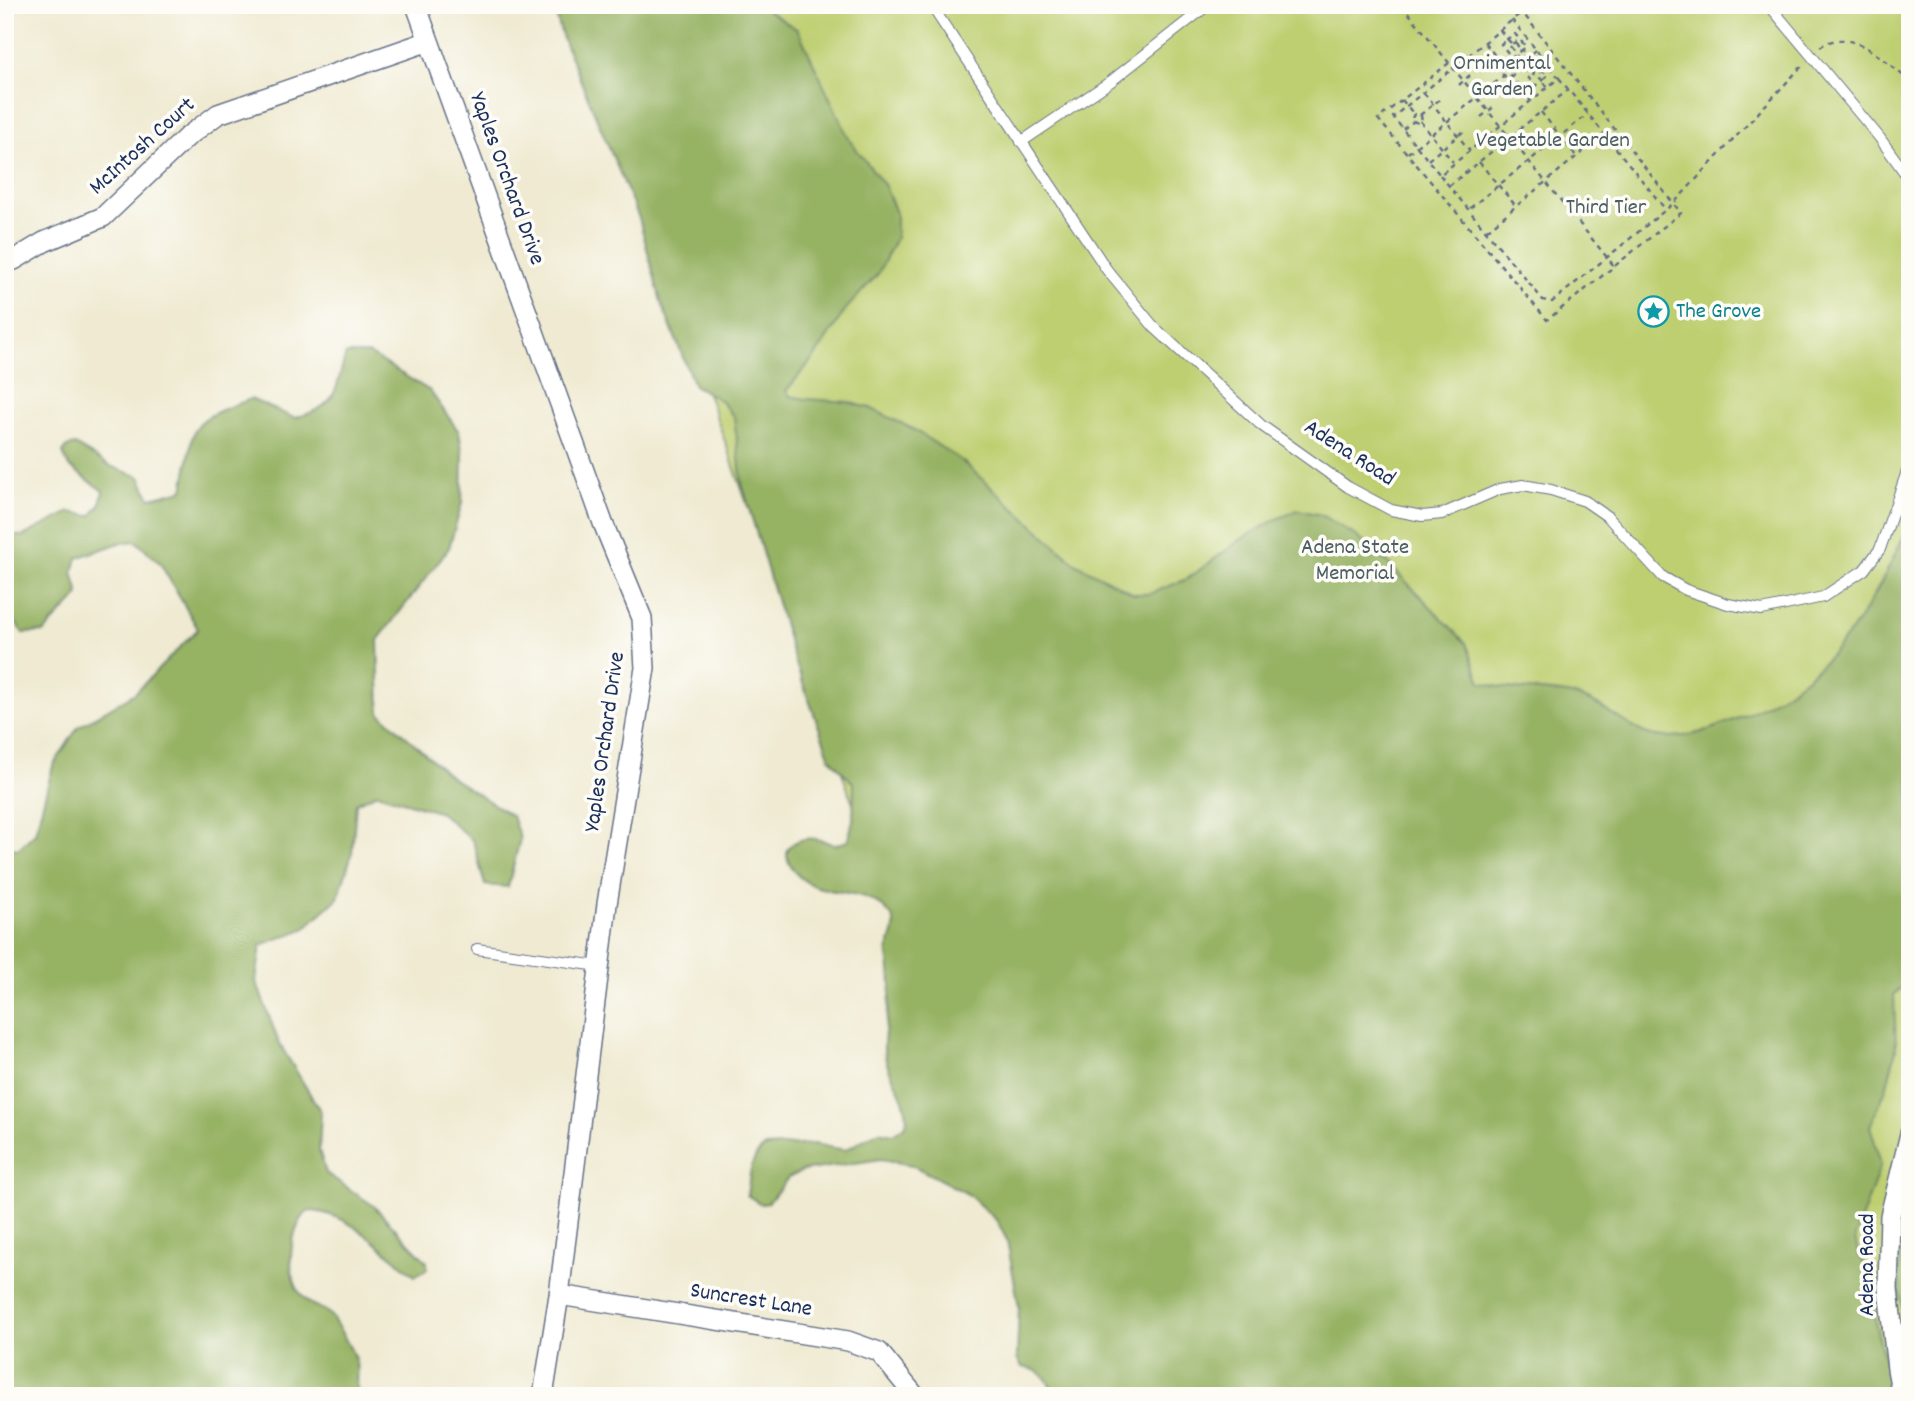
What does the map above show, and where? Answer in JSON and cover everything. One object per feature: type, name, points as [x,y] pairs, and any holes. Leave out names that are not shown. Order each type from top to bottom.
[{"type":"street","name":"Yaples Orchard Drive","points":[[416,5],[603,523],[642,618],[645,668],[599,966],[559,1295],[543,1396]]},
{"type":"street","name":"McIntosh Court","points":[[14,260],[44,242],[103,217],[187,137],[218,114],[429,41]]},
{"type":"street","name":"Adena Road","points":[[1906,1396],[1900,1385],[1897,1369],[1888,1289],[1890,1216],[1910,1134]]},
{"type":"street","name":"Suncrest Lane","points":[[559,1295],[848,1341],[879,1352],[915,1396]]},
{"type":"lane","name":"Adena Road","points":[[931,5],[1107,270],[1154,327],[1261,425],[1348,487],[1391,510],[1422,516],[1441,514],[1500,489],[1522,485],[1551,490],[1585,501],[1608,517],[1663,577],[1686,590],[1727,604],[1762,610],[1823,597],[1864,570],[1880,549],[1910,463]]},
{"type":"lane","points":[[1021,142],[1110,82],[1208,5]]},
{"type":"lane","points":[[1769,5],[1809,57],[1879,137],[1910,180]]},
{"type":"lane","points":[[477,949],[599,966]]},
{"type":"path","points":[[1402,5],[1614,267]]},
{"type":"path","points":[[1449,63],[1378,119],[1547,320],[1681,213],[1516,5]]},
{"type":"path","points":[[1522,12],[1393,117],[1543,300],[1552,302],[1674,203],[1804,63]]},
{"type":"path","points":[[1512,20],[1666,210]]},
{"type":"path","points":[[1500,30],[1519,52],[1522,62],[1531,67]]},
{"type":"path","points":[[1515,33],[1525,47],[1512,58],[1502,44],[1507,39],[1515,33]]},
{"type":"path","points":[[1514,45],[1520,40]]},
{"type":"path","points":[[1815,52],[1835,40],[1849,41],[1869,49],[1910,81]]},
{"type":"path","points":[[1485,44],[1531,101]]},
{"type":"path","points":[[1407,154],[1536,50]]},
{"type":"path","points":[[1519,52],[1528,57],[1531,67],[1548,88]]},
{"type":"path","points":[[1531,67],[1524,72],[1536,74],[1548,75],[1535,86],[1536,74],[1537,62],[1531,67]]},
{"type":"path","points":[[1504,68],[1513,69]]},
{"type":"path","points":[[1504,68],[1504,77]]},
{"type":"path","points":[[1512,77],[1513,69]]},
{"type":"path","points":[[1459,85],[1470,75]]},
{"type":"path","points":[[1504,77],[1512,77]]},
{"type":"path","points":[[1440,175],[1559,78]]},
{"type":"path","points":[[1449,186],[1568,90]]},
{"type":"path","points":[[1424,93],[1469,151]]},
{"type":"path","points":[[1402,100],[1414,115],[1414,121]]},
{"type":"path","points":[[1414,115],[1420,115],[1439,100]]},
{"type":"path","points":[[1481,117],[1495,106]]},
{"type":"path","points":[[1541,112],[1576,157]]},
{"type":"path","points":[[1469,209],[1588,114]]},
{"type":"path","points":[[1420,115],[1420,121],[1454,164]]},
{"type":"path","points":[[1403,130],[1414,121],[1420,121]]},
{"type":"path","points":[[1428,160],[1464,131]]},
{"type":"path","points":[[1487,230],[1604,134]]},
{"type":"path","points":[[1479,162],[1516,206]]},
{"type":"green space","points":[[553,5],[759,5],[798,30],[850,141],[885,186],[896,213],[896,238],[878,274],[846,309],[816,355],[786,391],[790,396],[847,402],[870,408],[913,429],[962,461],[1075,563],[1134,594],[1149,594],[1187,579],[1243,538],[1298,510],[1321,515],[1356,536],[1382,557],[1466,643],[1481,682],[1505,688],[1576,696],[1647,734],[1676,737],[1711,729],[1764,706],[1820,666],[1842,643],[1861,616],[1878,588],[1910,522],[1910,982],[1894,994],[1896,1050],[1886,1089],[1870,1126],[1881,1164],[1855,1237],[1858,1253],[1871,1273],[1876,1325],[1893,1396],[1055,1396],[1043,1376],[1022,1367],[1017,1358],[1019,1307],[1007,1240],[997,1221],[968,1194],[912,1165],[881,1159],[802,1171],[788,1178],[768,1203],[761,1204],[747,1195],[753,1162],[766,1147],[814,1144],[845,1150],[879,1131],[893,1134],[906,1125],[905,1105],[887,1065],[884,1044],[891,985],[888,949],[894,921],[883,907],[872,900],[805,881],[789,863],[789,847],[804,839],[835,845],[848,841],[853,820],[854,784],[830,758],[792,653],[742,484],[734,417],[720,400],[694,385],[661,302],[639,218],[563,39]]},
{"type":"green space","name":"Adena State Memorial","points":[[571,5],[1910,5],[1910,1396],[1062,1396]]},
{"type":"green space","points":[[346,354],[369,354],[430,391],[459,432],[463,456],[462,503],[449,548],[378,640],[380,713],[451,777],[512,816],[520,839],[508,887],[485,885],[473,841],[441,813],[377,793],[356,803],[352,853],[338,898],[304,929],[261,945],[256,981],[279,1043],[321,1112],[319,1150],[326,1173],[374,1206],[427,1262],[427,1269],[415,1276],[366,1234],[338,1218],[308,1211],[301,1220],[296,1230],[291,1256],[294,1281],[307,1301],[330,1315],[346,1341],[356,1363],[358,1396],[5,1396],[5,847],[18,849],[35,833],[53,766],[78,727],[135,693],[198,629],[160,563],[136,541],[119,543],[77,558],[73,572],[79,594],[45,632],[23,633],[5,609],[5,534],[23,536],[70,512],[91,516],[100,505],[103,491],[69,466],[63,453],[67,447],[75,445],[110,466],[140,477],[150,498],[183,490],[192,438],[202,421],[251,399],[294,418],[319,409],[327,403],[336,389]]},
{"type":"green space","points":[[1910,1205],[1910,1358],[1898,1279],[1903,1227]]},
{"type":"place","name":"The Grove","points":[[1653,312]]},
{"type":"park label","name":"Ornimental Garden","points":[[1502,77]]},
{"type":"park label","name":"Vegetable Garden","points":[[1553,141]]},
{"type":"park label","name":"Third Tier","points":[[1606,208]]}]
